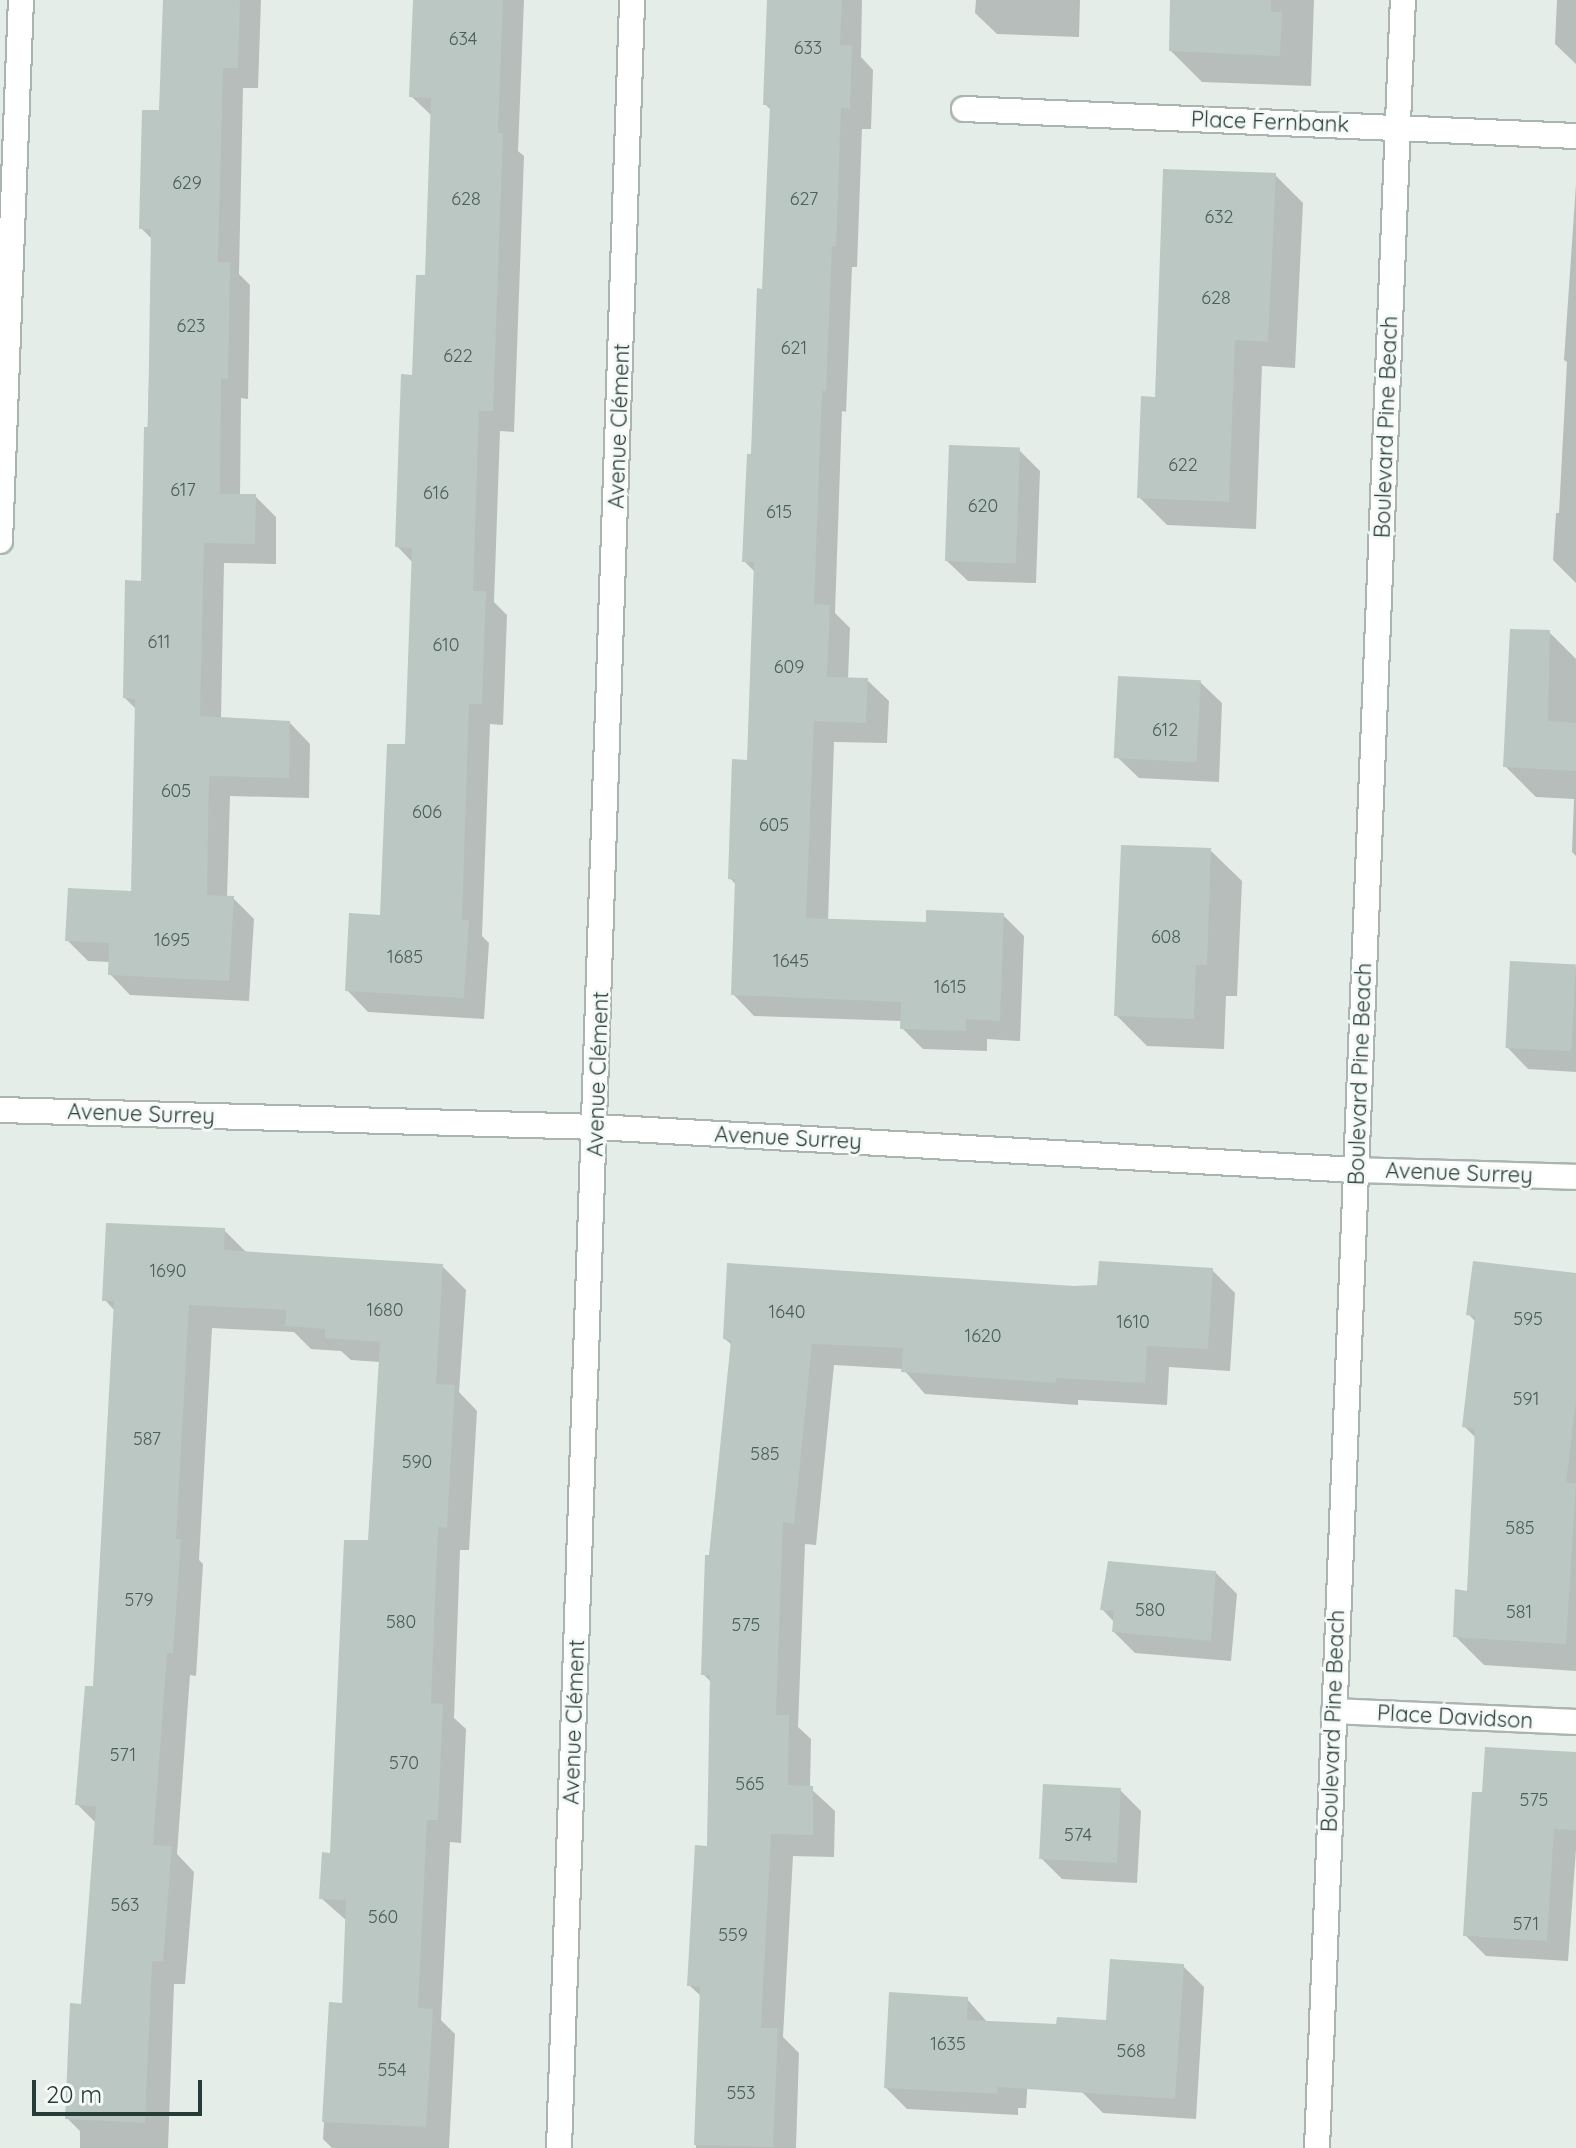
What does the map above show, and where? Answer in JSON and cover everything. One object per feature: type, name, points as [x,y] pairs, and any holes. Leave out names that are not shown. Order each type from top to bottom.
[{"type":"street","points":[[0,541],[21,0]]},
{"type":"street","name":"Avenue Clément","points":[[559,2148],[632,0]]},
{"type":"street","name":"Boulevard Pine Beach","points":[[1317,2148],[1403,0]]},
{"type":"street","name":"Place Fernbank","points":[[964,109],[1576,136]]},
{"type":"street","name":"Avenue Surrey","points":[[0,1110],[596,1127],[1356,1170],[1576,1177]]},
{"type":"street","name":"Place Davidson","points":[[1334,1711],[1576,1722]]},
{"type":"building","points":[[163,0],[240,0],[238,68],[223,68],[218,262],[230,262],[228,379],[221,378],[220,494],[256,494],[255,544],[204,543],[200,716],[290,721],[289,778],[209,776],[207,895],[234,896],[229,981],[108,975],[109,943],[65,941],[68,888],[131,891],[135,699],[123,698],[125,580],[141,581],[144,427],[148,427],[151,229],[139,229],[142,110],[159,110]]},
{"type":"building","points":[[413,0],[503,0],[498,133],[503,133],[493,411],[479,411],[473,591],[486,591],[482,704],[469,704],[462,920],[469,920],[464,998],[345,991],[349,913],[380,915],[387,744],[405,744],[412,548],[395,547],[401,374],[412,375],[416,275],[425,275],[431,98],[409,97]]},
{"type":"building","points":[[767,0],[842,0],[840,45],[852,46],[850,109],[841,108],[836,247],[832,246],[826,391],[822,391],[814,604],[830,605],[827,677],[868,678],[866,723],[814,721],[806,918],[926,922],[926,910],[1004,913],[1000,1021],[966,1019],[966,1031],[900,1029],[901,1002],[731,995],[735,880],[728,879],[732,759],[747,760],[754,562],[742,562],[747,454],[751,454],[757,288],[762,289],[770,105],[763,105]]},
{"type":"building","points":[[1170,0],[1271,0],[1271,12],[1282,12],[1280,56],[1169,51]]},
{"type":"building","points":[[1163,169],[1276,173],[1268,342],[1235,340],[1229,502],[1137,498],[1141,396],[1155,397]]},
{"type":"building","points":[[949,445],[1020,447],[1016,563],[945,561]]},
{"type":"building","points":[[1510,629],[1550,630],[1548,721],[1576,723],[1576,771],[1503,767]]},
{"type":"building","points":[[1118,676],[1201,680],[1197,762],[1114,758]]},
{"type":"building","points":[[1121,845],[1211,848],[1207,965],[1196,965],[1194,1019],[1114,1016]]},
{"type":"building","points":[[1510,961],[1576,964],[1571,1051],[1505,1048]]},
{"type":"building","points":[[106,1223],[225,1228],[224,1250],[443,1264],[436,1384],[455,1385],[447,1528],[438,1527],[431,1703],[443,1704],[438,1820],[427,1820],[418,2008],[433,2009],[426,2127],[322,2122],[329,2002],[342,2003],[346,1900],[319,1899],[322,1852],[330,1853],[344,1540],[368,1540],[380,1342],[325,1338],[325,1329],[285,1326],[286,1310],[189,1305],[176,1539],[181,1539],[173,1653],[167,1653],[153,1845],[172,1846],[163,1962],[152,1961],[145,2123],[65,2119],[70,2003],[81,2004],[96,1806],[75,1805],[85,1686],[93,1686],[114,1301],[102,1301]]},
{"type":"building","points":[[1099,1261],[1213,1268],[1208,1349],[1147,1346],[1145,1383],[1056,1378],[1056,1383],[901,1372],[903,1348],[812,1344],[794,1524],[783,1522],[776,1715],[789,1715],[788,1785],[813,1786],[813,1835],[771,1834],[761,2028],[778,2028],[773,2147],[694,2145],[700,1986],[687,1986],[695,1845],[707,1846],[710,1675],[701,1675],[705,1555],[709,1555],[731,1340],[723,1339],[727,1263],[1074,1286],[1097,1285]]},
{"type":"building","points":[[1473,1261],[1576,1273],[1576,1400],[1566,1483],[1576,1483],[1566,1644],[1453,1637],[1455,1589],[1467,1591],[1475,1429],[1462,1427],[1475,1316],[1466,1315]]},
{"type":"building","points":[[1108,1561],[1216,1571],[1211,1641],[1112,1632],[1114,1611],[1100,1610]]},
{"type":"building","points":[[1485,1747],[1576,1752],[1576,1830],[1554,1829],[1547,1941],[1463,1936],[1472,1792],[1482,1792]]},
{"type":"building","points":[[1043,1784],[1121,1788],[1117,1863],[1039,1859]]},
{"type":"building","points":[[1110,1959],[1184,1964],[1175,2099],[998,2087],[997,2094],[884,2088],[889,1992],[968,1997],[967,2020],[1056,2024],[1057,2017],[1106,2020]]}]
